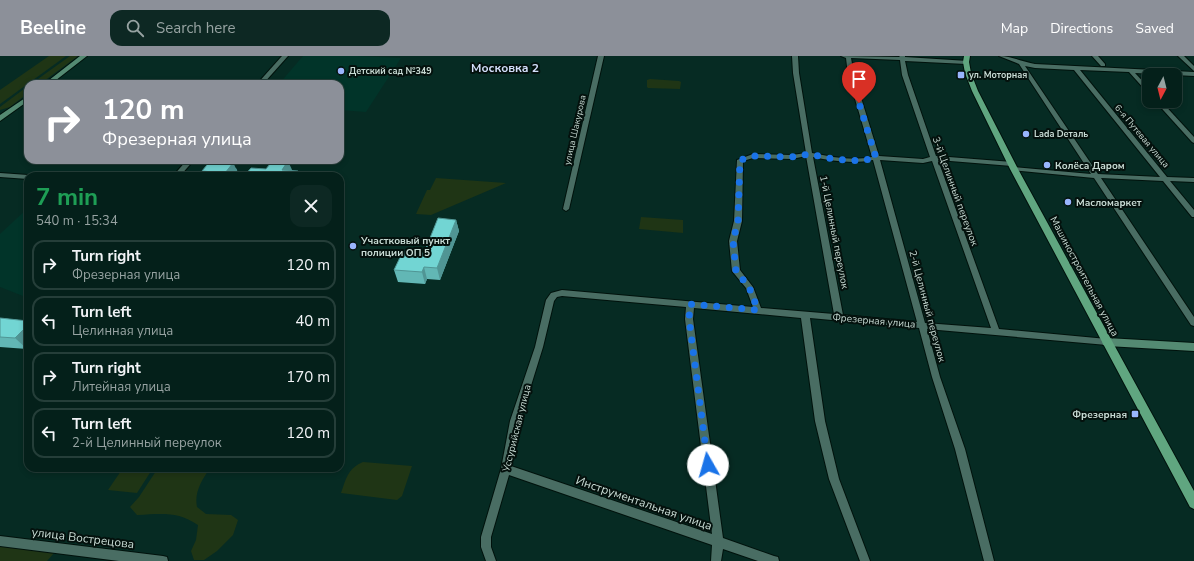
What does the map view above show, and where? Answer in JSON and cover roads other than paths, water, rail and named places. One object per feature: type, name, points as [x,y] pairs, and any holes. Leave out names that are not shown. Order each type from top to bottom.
[{"type":"main road","points":[[52,80],[84,56]]},
{"type":"main road","name":"Машиностроительная улица","points":[[967,59],[968,73],[975,90],[1013,167],[1194,503]]},
{"type":"main road","points":[[0,119],[24,101]]},
{"type":"main road","name":"Фрезерная улица","points":[[1108,342],[1194,347]]},
{"type":"street","points":[[264,80],[285,56]]},
{"type":"street","name":"улица Шакурова","points":[[566,209],[601,56]]},
{"type":"street","name":"1-й Целинный переулок","points":[[796,56],[796,73],[809,154],[839,317]]},
{"type":"street","points":[[844,56],[967,59]]},
{"type":"street","name":"2-й Целинный переулок","points":[[848,56],[851,75],[923,325],[936,378],[960,449],[989,561]]},
{"type":"street","points":[[1002,56],[1035,66],[1194,74]]},
{"type":"street","points":[[1095,56],[1102,65]]},
{"type":"street","points":[[1181,56],[1194,69]]},
{"type":"street","name":"3-й Целинный переулок","points":[[902,57],[905,75],[996,332]]},
{"type":"street","points":[[1021,63],[1194,323]]},
{"type":"street","name":"6-я Путевая улица","points":[[1076,68],[1194,215]]},
{"type":"street","points":[[1131,71],[1142,83]]},
{"type":"street","points":[[1164,108],[1194,140]]},
{"type":"street","points":[[758,310],[749,287],[736,271],[733,241],[738,221],[740,160],[753,156],[792,157],[809,154],[834,159],[860,161],[876,158],[923,161],[934,158],[1096,176],[1194,180]]},
{"type":"street","points":[[180,172],[187,164]]},
{"type":"street","points":[[0,175],[24,177]]},
{"type":"street","name":"Фрезерная улица","points":[[554,295],[562,293],[1108,342]]},
{"type":"street","name":"Уссурийская улица","points":[[491,561],[486,547],[486,537],[506,469],[515,422],[539,347],[550,300],[554,295]]},
{"type":"street","points":[[690,304],[689,319],[718,542],[716,561]]},
{"type":"street","points":[[805,314],[820,421],[834,479],[866,561]]},
{"type":"street","name":"Инструментальная улица","points":[[506,469],[774,561]]},
{"type":"street","name":"улица Вострецова","points":[[0,541],[163,561]]},
{"type":"place","name":"Детский сад №349","points":[[341,71]]},
{"type":"place","name":"ул. Моторная","points":[[961,75]]},
{"type":"place","name":"Lada Dеталь","points":[[1026,134]]},
{"type":"place","name":"Колёса Даром","points":[[1047,165]]},
{"type":"place","name":"Масломаркет","points":[[1068,202]]},
{"type":"place","name":"Участковый пункт полиции ОП 5","points":[[353,246]]},
{"type":"place","name":"Фрезерная","points":[[1135,414]]},
{"type":"district","name":"Московка 2","points":[[505,68]]}]
